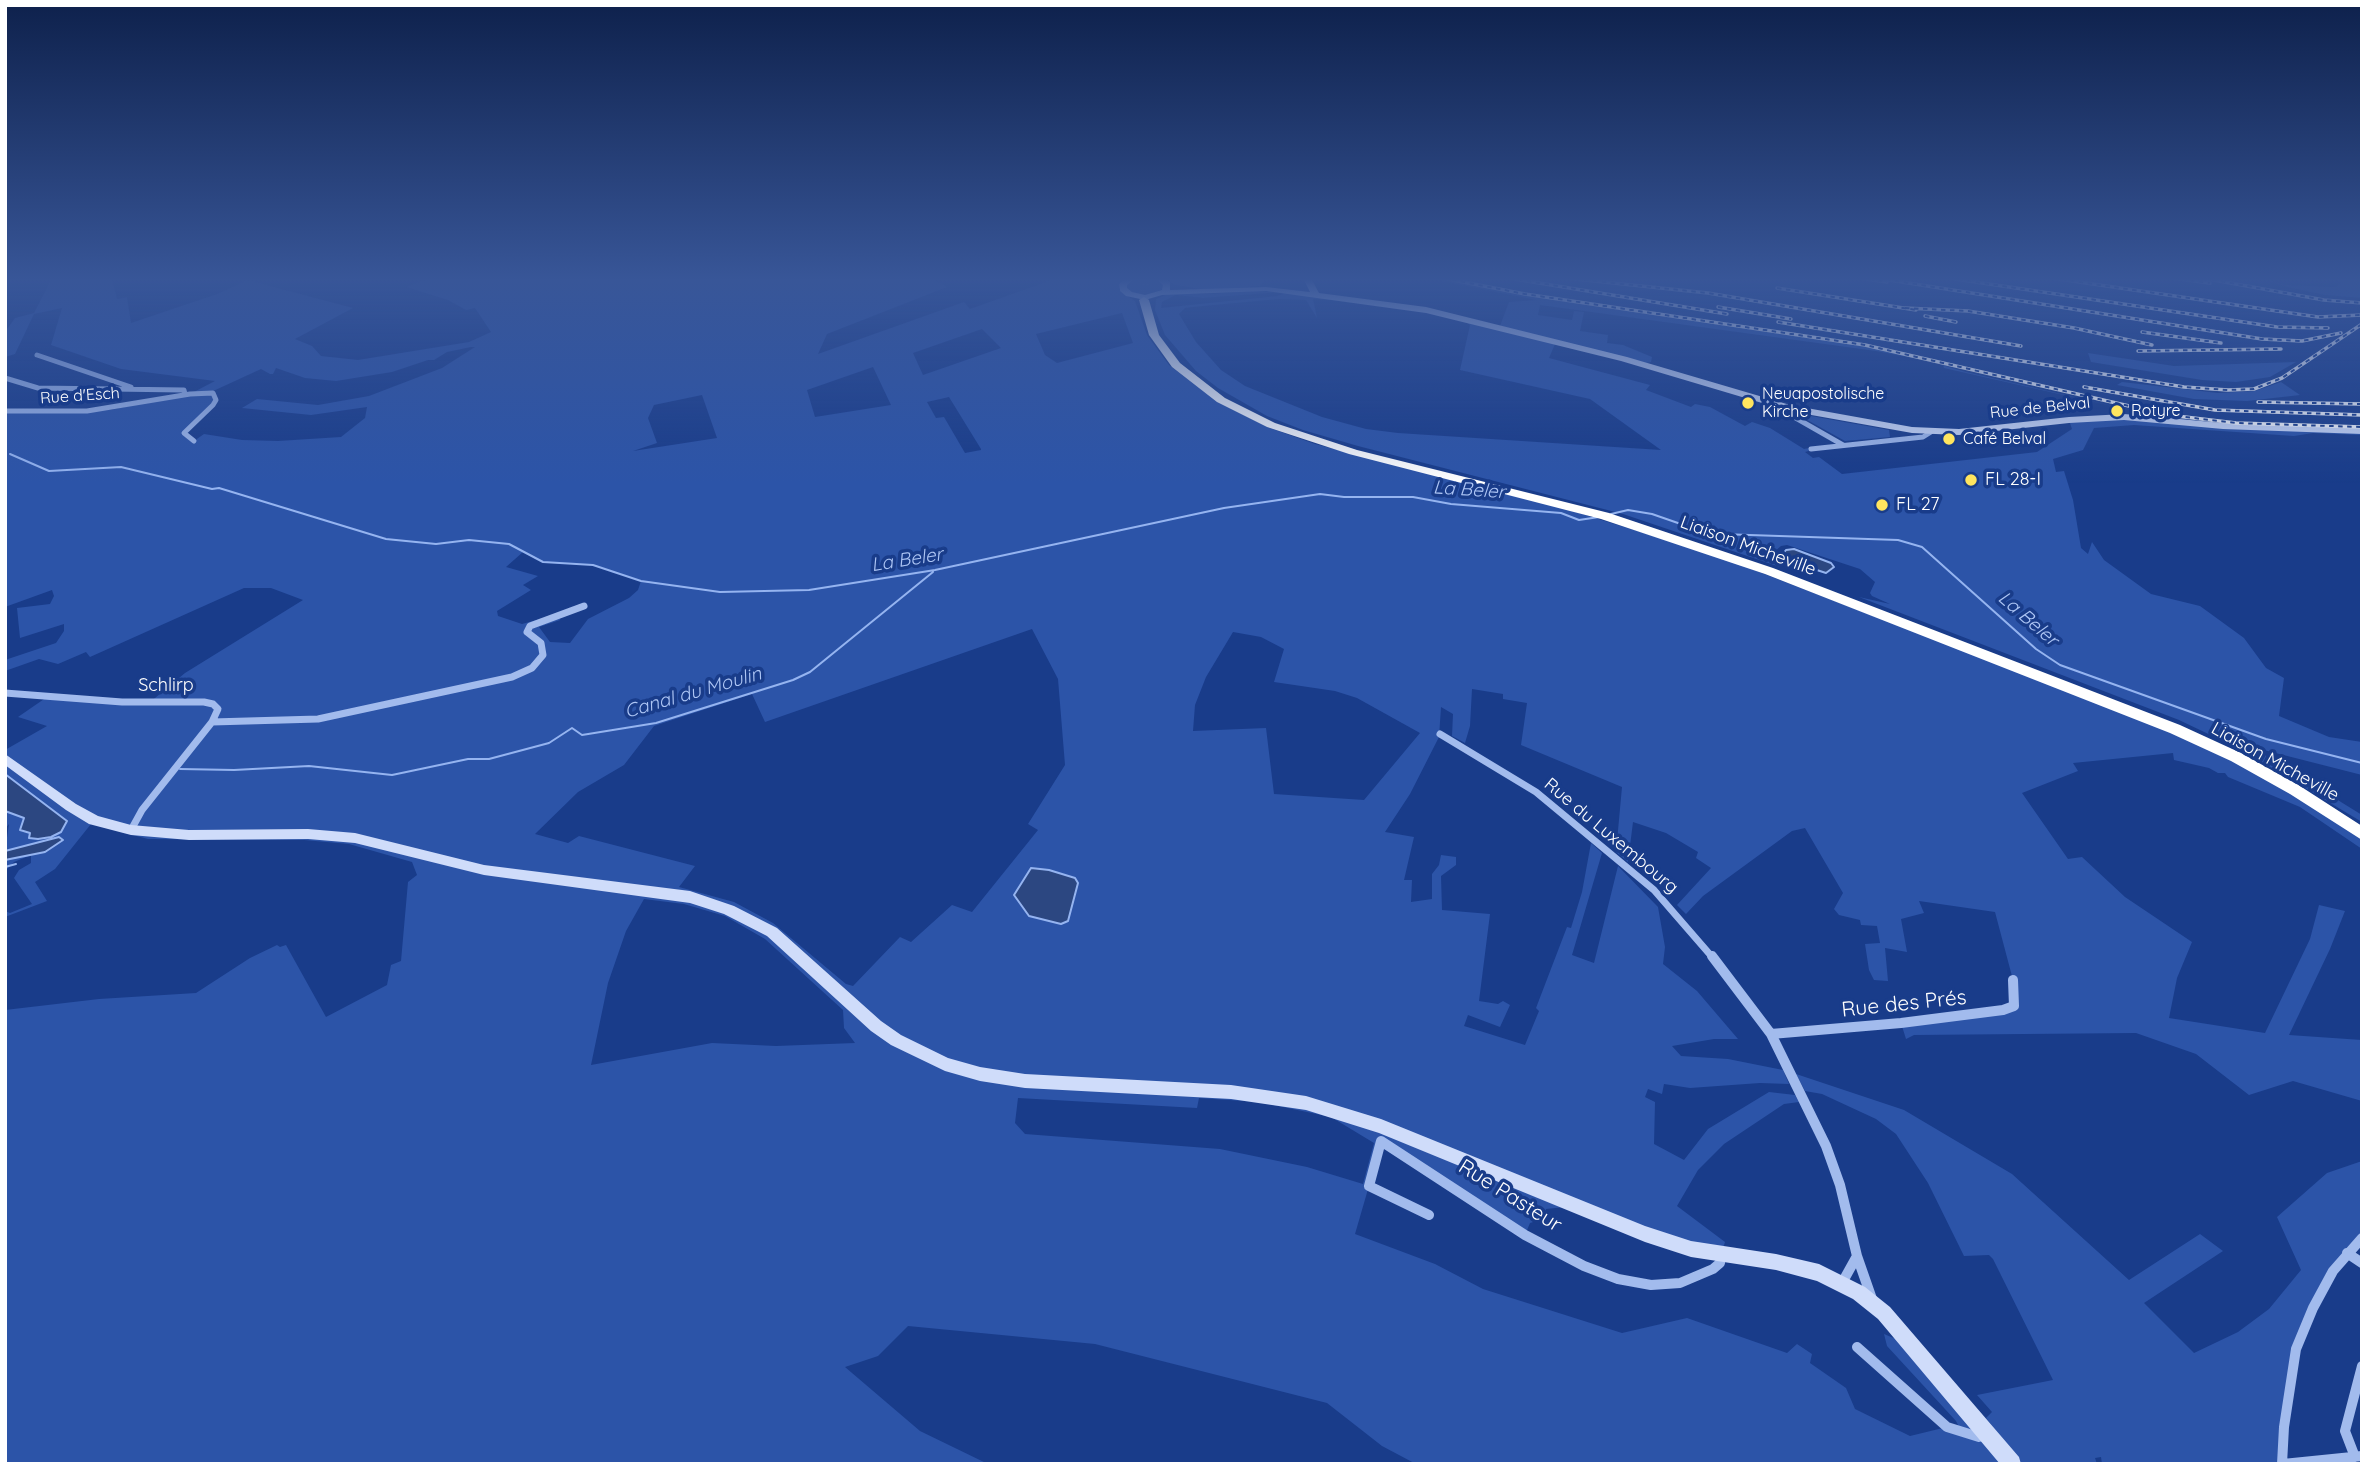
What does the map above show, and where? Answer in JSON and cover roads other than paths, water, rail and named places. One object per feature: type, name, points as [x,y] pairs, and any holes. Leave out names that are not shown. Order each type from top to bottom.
[{"type":"highway","name":"Liaison Micheville","points":[[1162,347],[1176,365],[1212,391],[1271,425],[1318,442],[1606,514],[1777,569],[2165,720],[2272,771],[2362,827]]},
{"type":"highway","name":"Liaison Micheville","points":[[1606,514],[1756,566],[2175,729],[2236,757],[2295,790],[2362,834]]},
{"type":"main road","name":"Rue de Belval","points":[[1576,347],[1637,362],[1789,408],[1894,428],[1931,432],[1972,431],[2105,417],[2223,426],[2362,431]]},
{"type":"main road","points":[[5,758],[71,807],[94,820],[131,830],[189,835],[308,834],[355,838],[484,870],[690,897],[729,910],[772,932],[876,1026],[896,1040],[945,1064],[980,1074],[1025,1081],[1231,1092],[1306,1103],[1381,1126],[1492,1174]]},
{"type":"main road","name":"Rue Pasteur","points":[[1492,1174],[1645,1234],[1721,1255],[1796,1266],[1842,1283],[1873,1303],[2012,1464]]},
{"type":"street","points":[[37,355],[138,390]]},
{"type":"street","points":[[5,378],[38,388],[184,390],[185,394]]},
{"type":"street","name":"Rue d'Esch","points":[[5,411],[98,410],[210,392],[216,396],[213,404],[186,428],[184,435],[194,441]]},
{"type":"street","name":"Rue de Belval","points":[[1789,408],[1794,417],[1844,445]]},
{"type":"street","points":[[1894,428],[1897,440]]},
{"type":"street","name":"Rue de Belval","points":[[1811,449],[1923,437],[1931,432]]},
{"type":"street","points":[[131,830],[142,810],[212,722],[318,719],[512,677],[532,668],[543,655],[541,643],[527,632],[530,626],[584,606]]},
{"type":"street","name":"Schlirp","points":[[5,693],[122,702],[204,702],[213,704],[218,709],[212,722]]},
{"type":"street","name":"Rue du Luxembourg","points":[[1440,734],[1535,792],[1654,890],[1707,949],[1771,1034],[1826,1146],[1840,1185],[1857,1256],[1873,1303]]},
{"type":"street","name":"Rue des Prés","points":[[1771,1034],[1901,1023],[2003,1010],[2014,1006],[2012,980]]},
{"type":"street","name":"Rue Pasteur","points":[[1429,1215],[1369,1186],[1381,1141],[1525,1235],[1584,1266],[1618,1279],[1651,1285],[1680,1283],[1713,1269],[1720,1263],[1721,1255]]},
{"type":"street","points":[[2359,1457],[2283,1464],[2284,1427],[2295,1349],[2333,1271],[2362,1238]]},
{"type":"street","points":[[2347,1253],[2362,1263]]},
{"type":"street","points":[[1842,1283],[1857,1256]]},
{"type":"street","points":[[1857,1348],[1947,1427],[1979,1437],[1986,1433]]},
{"type":"street","points":[[2359,1457],[2348,1444],[2345,1431],[2362,1366]]},
{"type":"waterway","name":"La Beler","points":[[10,454],[49,471],[121,467],[212,489],[219,488],[386,539],[436,544],[469,540],[509,544],[543,562],[593,565],[641,581],[720,592],[809,590],[935,570],[1224,508],[1320,494],[1344,497],[1413,497],[1451,504],[1561,513],[1579,520],[1599,517]]},
{"type":"waterway","name":"La Beler","points":[[1611,514],[1628,510],[1652,514],[1698,530],[1720,534],[1898,540],[1922,547],[2036,649],[2060,665],[2266,739],[2362,763]]},
{"type":"waterway","name":"Canal du Moulin","points":[[180,769],[234,770],[309,766],[392,775],[468,759],[489,759],[549,743],[572,728],[582,735],[656,723],[793,680],[810,672],[933,572]]},
{"type":"waterway","points":[[5,867],[16,864]]},
{"type":"railway","points":[[1872,347],[2168,415],[2236,423],[2362,427]]},
{"type":"railway","points":[[1931,347],[2184,387],[2228,390],[2254,389],[2282,378],[2329,347]]},
{"type":"railway","points":[[2138,351],[2281,349]]},
{"type":"railway","points":[[2084,387],[2215,410],[2362,415]]},
{"type":"railway","points":[[2258,402],[2362,404]]},
{"type":"place","name":"Neuapostolische Kirche","points":[[1748,403]]},
{"type":"place","name":"Rotyre","points":[[2117,411]]},
{"type":"place","name":"Café Belval","points":[[1949,439]]},
{"type":"place","name":"FL 28-I","points":[[1971,480]]},
{"type":"place","name":"FL 27","points":[[1882,505]]}]
